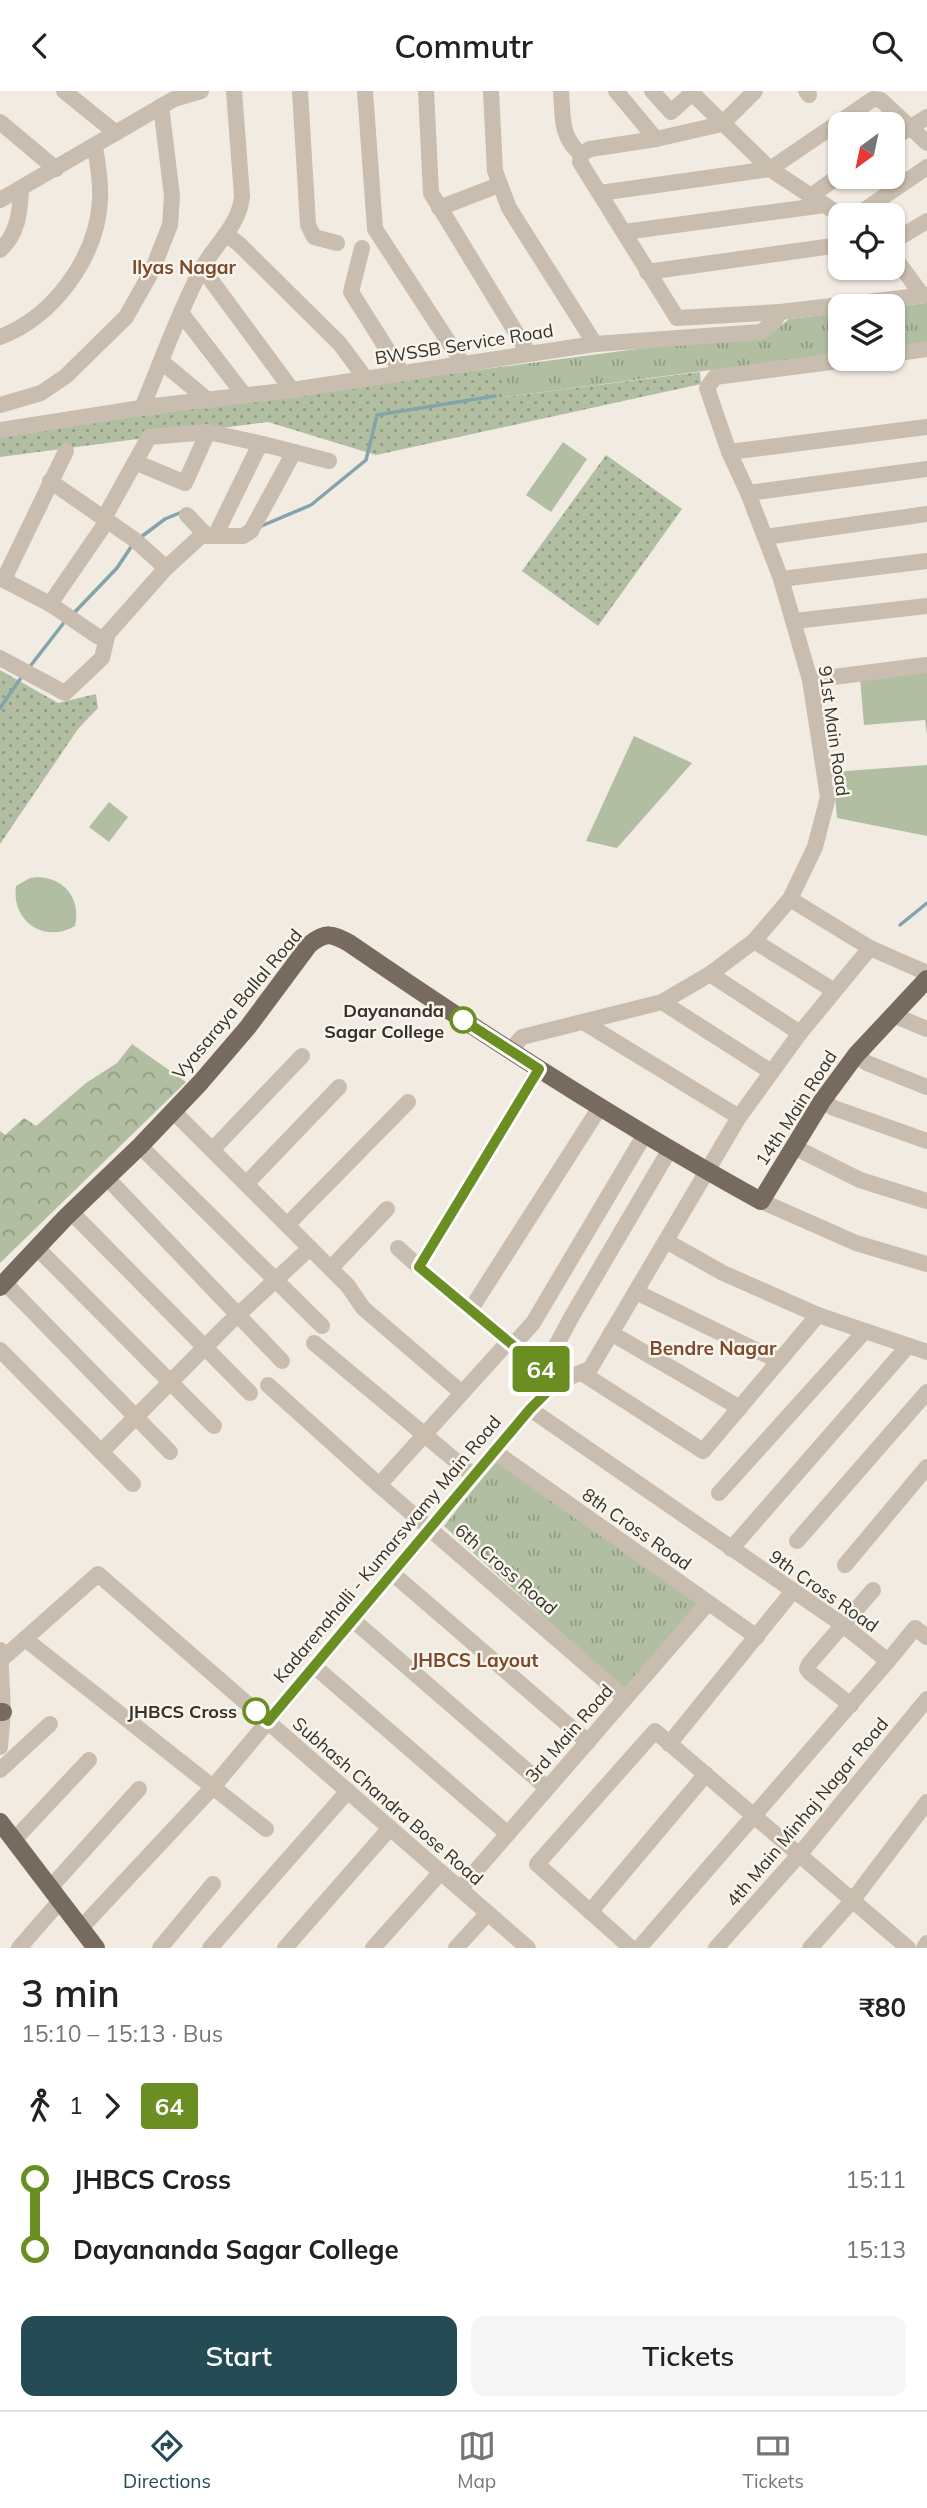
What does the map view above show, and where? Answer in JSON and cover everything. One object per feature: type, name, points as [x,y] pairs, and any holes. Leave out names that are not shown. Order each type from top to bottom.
[{"type":"main road","name":"Vyasaraya Ballal Road","points":[[2,1284],[173,1111],[248,1027],[309,945],[327,935],[349,943],[510,1051],[761,1201]]},
{"type":"main road","name":"14th Main Road","points":[[761,1201],[822,1101],[862,1059],[893,1015],[927,976]]},
{"type":"main road","points":[[0,1822],[87,1941]]},
{"type":"street","points":[[64,91],[116,133]]},
{"type":"street","points":[[0,200],[95,147],[167,98],[201,91]]},
{"type":"street","points":[[142,408],[202,268],[240,209],[242,196],[234,91]]},
{"type":"street","points":[[300,91],[308,225],[314,237],[337,243]]},
{"type":"street","points":[[365,91],[375,229],[463,364]]},
{"type":"street","points":[[426,91],[431,193],[529,354]]},
{"type":"street","points":[[491,91],[495,171],[499,185],[509,208],[595,344]]},
{"type":"street","points":[[561,91],[565,133],[572,147],[581,154]]},
{"type":"street","points":[[616,91],[656,139]]},
{"type":"street","points":[[652,91],[671,112],[693,92],[722,124],[770,169],[828,207]]},
{"type":"street","points":[[581,154],[590,149],[656,139],[722,124],[755,91]]},
{"type":"street","points":[[0,405],[41,393],[66,376],[125,317],[152,271],[170,225],[172,196],[167,98]]},
{"type":"street","points":[[600,193],[770,169],[870,99],[881,100],[927,143]]},
{"type":"street","points":[[905,130],[927,117]]},
{"type":"street","points":[[0,122],[56,169]]},
{"type":"street","points":[[0,337],[15,332],[38,314],[58,296],[78,271],[93,237],[100,202],[95,147]]},
{"type":"street","points":[[581,154],[580,162],[677,319],[780,312],[925,295]]},
{"type":"street","points":[[874,203],[927,167]]},
{"type":"street","points":[[811,196],[828,184]]},
{"type":"street","points":[[439,208],[499,185]]},
{"type":"street","points":[[0,250],[15,231],[20,213],[21,190]]},
{"type":"street","points":[[624,232],[825,205]]},
{"type":"street","points":[[905,234],[927,221]]},
{"type":"street","points":[[226,234],[340,344],[366,379]]},
{"type":"street","points":[[647,272],[828,247]]},
{"type":"street","points":[[362,248],[351,292],[402,373]]},
{"type":"street","points":[[202,268],[292,390]]},
{"type":"street","points":[[905,270],[925,295]]},
{"type":"street","name":"BWSSB Service Road","points":[[0,430],[142,408],[292,390],[595,344],[761,332],[774,322],[780,312]]},
{"type":"street","points":[[181,313],[246,396]]},
{"type":"street","points":[[905,352],[927,349]]},
{"type":"street","points":[[162,362],[209,401]]},
{"type":"street","name":"91st Main Road","points":[[510,1051],[522,1037],[662,1002],[710,974],[754,941],[790,899],[815,847],[828,797],[810,680],[795,621],[707,388],[715,377],[828,362]]},
{"type":"street","points":[[729,452],[927,427]]},
{"type":"street","points":[[135,462],[185,483],[208,432]]},
{"type":"street","points":[[50,604],[110,523],[135,462],[149,437],[208,432],[329,461]]},
{"type":"street","points":[[0,658],[65,693],[102,657],[107,637],[166,568],[212,535],[257,450],[263,444]]},
{"type":"street","points":[[66,451],[2,578],[50,604],[102,639],[107,637]]},
{"type":"street","points":[[187,515],[212,535],[243,536],[252,529],[293,452]]},
{"type":"street","points":[[748,493],[927,469]]},
{"type":"street","points":[[50,481],[142,545],[166,568]]},
{"type":"street","points":[[765,537],[927,514]]},
{"type":"street","points":[[780,579],[927,561]]},
{"type":"street","points":[[795,621],[927,606]]},
{"type":"street","points":[[810,680],[927,665]]},
{"type":"street","points":[[790,899],[870,948],[927,976]]},
{"type":"street","points":[[754,941],[833,990]]},
{"type":"street","points":[[582,1373],[590,1369],[739,1117],[833,990],[870,948]]},
{"type":"street","points":[[710,974],[800,1033]]},
{"type":"street","points":[[662,1002],[771,1071]]},
{"type":"street","points":[[893,1015],[927,1029]]},
{"type":"street","points":[[583,1022],[739,1117]]},
{"type":"street","points":[[212,1150],[302,1056]]},
{"type":"street","points":[[862,1059],[927,1087]]},
{"type":"street","points":[[419,1267],[539,1069]]},
{"type":"street","points":[[246,1184],[339,1087]]},
{"type":"street","points":[[822,1101],[834,1108],[927,1141]]},
{"type":"street","points":[[288,1225],[408,1102]]},
{"type":"street","points":[[471,1309],[600,1107]]},
{"type":"street","points":[[173,1111],[331,1268],[363,1308],[462,1393]]},
{"type":"street","points":[[379,1485],[462,1393],[533,1323],[645,1134]]},
{"type":"street","points":[[140,1146],[322,1326]]},
{"type":"street","points":[[794,1147],[860,1180],[927,1201]]},
{"type":"street","points":[[364,1149],[376,1160]]},
{"type":"street","points":[[543,1370],[670,1149]]},
{"type":"street","points":[[107,1178],[282,1361]]},
{"type":"street","points":[[761,1201],[856,1243],[927,1263]]},
{"type":"street","points":[[331,1268],[387,1209]]},
{"type":"street","points":[[71,1212],[250,1393]]},
{"type":"street","points":[[666,1241],[723,1273],[818,1315],[927,1352]]},
{"type":"street","points":[[37,1248],[214,1426]]},
{"type":"street","points":[[101,1452],[238,1314],[310,1248]]},
{"type":"street","points":[[398,1248],[557,1382]]},
{"type":"street","points":[[2,1284],[170,1452]]},
{"type":"street","points":[[636,1292],[779,1361]]},
{"type":"street","points":[[582,1373],[703,1451],[818,1315]]},
{"type":"street","points":[[719,1493],[865,1331]]},
{"type":"street","points":[[611,1333],[740,1408]]},
{"type":"street","points":[[314,1343],[474,1476]]},
{"type":"street","points":[[731,1549],[908,1346]]},
{"type":"street","points":[[0,1350],[133,1484]]},
{"type":"street","name":"Kadarenahalli - Kumarswamy Main Road","points":[[87,1941],[530,1409],[557,1382],[582,1373]]},
{"type":"street","name":"6th Cross Road","points":[[268,1385],[429,1529],[625,1698]]},
{"type":"street","points":[[797,1541],[927,1392]]},
{"type":"street","name":"9th Cross Road","points":[[530,1409],[843,1625],[888,1661]]},
{"type":"street","name":"8th Cross Road","points":[[495,1452],[757,1637]]},
{"type":"street","points":[[845,1565],[927,1467]]},
{"type":"street","points":[[392,1573],[588,1742]]},
{"type":"street","name":"Subhash Chandra Bose Road","points":[[1,1660],[99,1574],[528,1948]]},
{"type":"street","points":[[851,1705],[807,1669],[873,1590]]},
{"type":"street","points":[[669,1744],[793,1591]]},
{"type":"street","name":"3rd Main Road","points":[[460,1889],[708,1603]]},
{"type":"street","points":[[353,1620],[547,1788]]},
{"type":"street","points":[[639,1948],[915,1628],[927,1637]]},
{"type":"street","points":[[25,1639],[267,1829]]},
{"type":"street","points":[[0,1650],[0,1747]]},
{"type":"street","points":[[314,1666],[508,1834]]},
{"type":"street","name":"4th Main Minhaj Nagar Road","points":[[716,1948],[799,1855],[927,1699]]},
{"type":"street","points":[[0,1770],[50,1724]]},
{"type":"street","points":[[631,1948],[537,1864],[655,1731],[908,1948]]},
{"type":"street","points":[[15,1840],[89,1760]]},
{"type":"street","points":[[590,1912],[706,1775]]},
{"type":"street","points":[[19,1948],[55,1894],[139,1789]]},
{"type":"street","points":[[210,1948],[348,1791]]},
{"type":"street","points":[[810,1948],[852,1901],[927,1802]]},
{"type":"street","points":[[285,1948],[390,1828]]},
{"type":"street","points":[[373,1948],[441,1872]]},
{"type":"street","points":[[160,1948],[213,1884]]},
{"type":"street","points":[[456,1948],[488,1913]]},
{"type":"street","points":[[924,1948],[927,1943]]},
{"type":"green space","points":[[927,303],[927,342],[905,345],[905,306]]},
{"type":"green space","points":[[828,314],[828,355],[504,397],[500,367],[774,331],[789,319]]},
{"type":"green space","points":[[500,367],[505,397],[700,372],[701,384],[376,455],[268,422],[0,457],[0,435]]},
{"type":"green space","points":[[563,442],[587,459],[551,512],[526,495]]},
{"type":"green space","points":[[606,455],[682,509],[598,626],[522,571]]},
{"type":"green space","points":[[0,670],[58,703],[96,694],[98,708],[78,729],[0,844]]},
{"type":"green space","points":[[927,670],[927,735],[925,720],[864,725],[860,678]]},
{"type":"green space","points":[[634,736],[692,763],[617,848],[586,841]]},
{"type":"green space","points":[[927,765],[927,836],[837,818],[833,772]]},
{"type":"green space","points":[[109,802],[128,817],[109,842],[89,827]]},
{"type":"green space","points":[[37,877],[56,881],[69,892],[76,907],[75,926],[52,932],[32,926],[24,919],[16,899],[16,886]]},
{"type":"green space","points":[[132,1044],[186,1082],[0,1263],[0,1131],[5,1135],[24,1118],[36,1126],[86,1083],[117,1063]]},
{"type":"green space","points":[[496,1460],[702,1607],[625,1691],[444,1526]]},
{"type":"waterway","points":[[259,527],[311,505],[366,460],[377,415],[495,396]]},
{"type":"waterway","points":[[141,537],[165,519],[182,512]]},
{"type":"waterway","points":[[72,615],[117,568],[133,544]]},
{"type":"waterway","points":[[28,669],[66,620]]},
{"type":"waterway","points":[[0,708],[23,675]]},
{"type":"waterway","points":[[900,925],[927,903]]},
{"type":"bus line","name":"64","points":[[256,1711],[268,1721],[530,1409],[557,1382],[419,1267],[539,1069],[463,1020]]},
{"type":"place","name":"Dayananda Sagar College","points":[[463,1020]]},
{"type":"place","name":"JHBCS Cross","points":[[256,1711]]},
{"type":"district","name":"Ilyas Nagar","points":[[184,267]]},
{"type":"district","name":"Bendre Nagar","points":[[713,1348]]},
{"type":"district","name":"JHBCS Layout","points":[[475,1660]]}]
